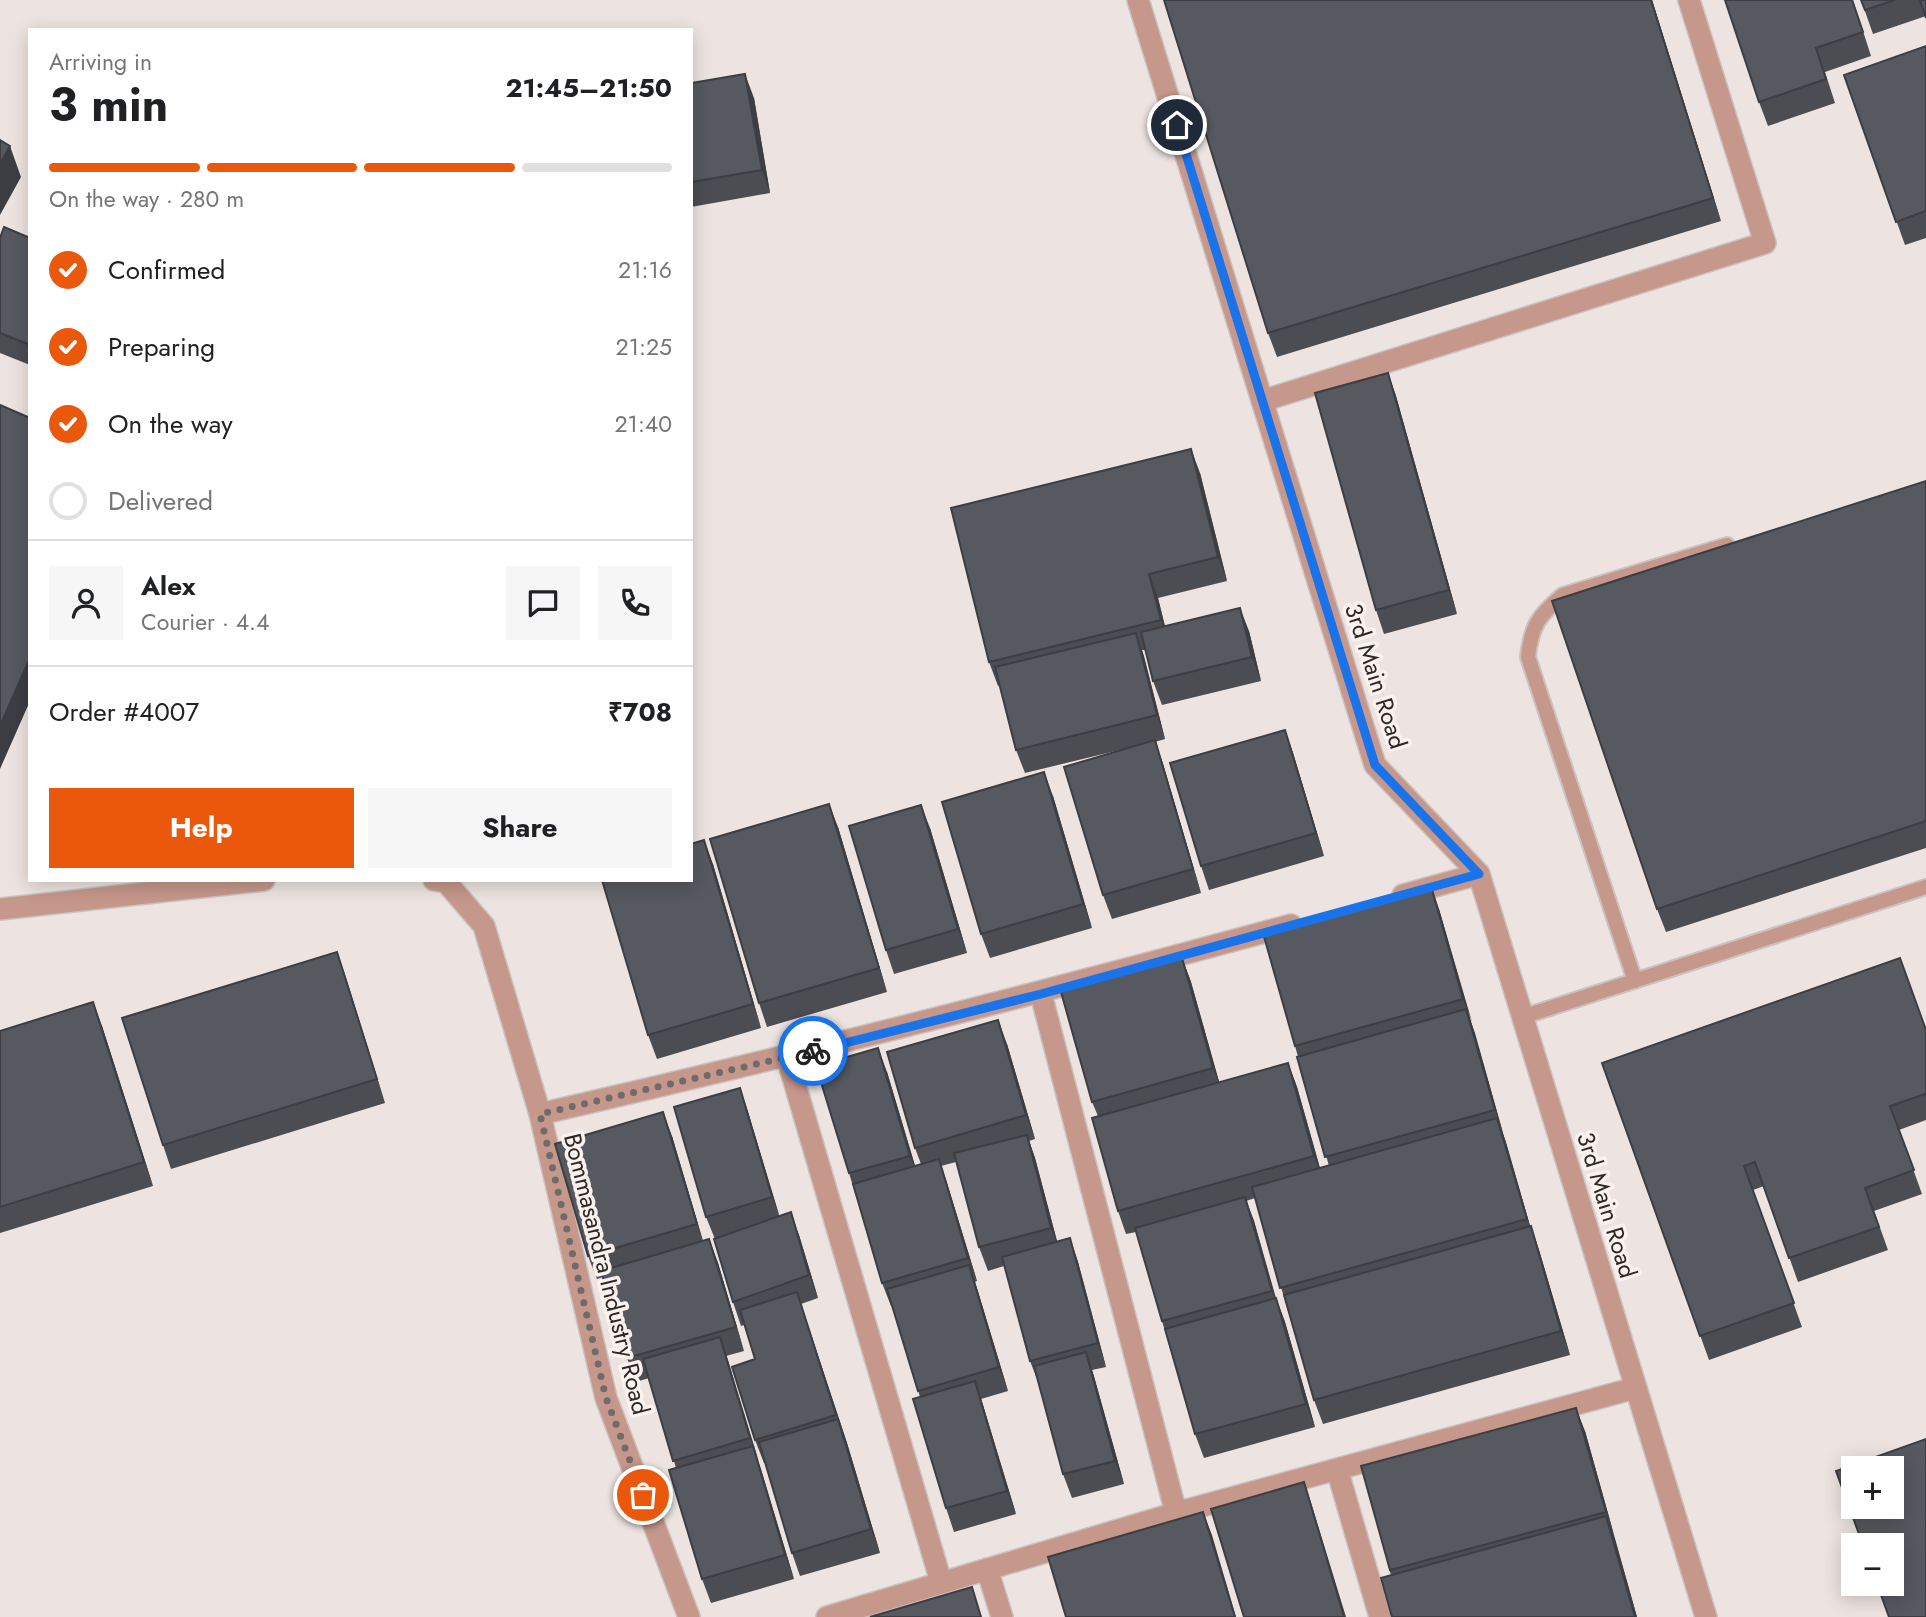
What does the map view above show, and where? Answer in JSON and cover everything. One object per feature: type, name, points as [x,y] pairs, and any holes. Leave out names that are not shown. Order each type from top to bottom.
[{"type":"street","name":"3rd Main Road","points":[[1138,0],[1375,765],[1479,874],[1706,1617]]},
{"type":"street","points":[[1262,401],[1765,243],[1689,0]]},
{"type":"street","points":[[1386,900],[1479,874]]},
{"type":"street","points":[[0,909],[246,882]]},
{"type":"street","name":"Bommasandra Industry Road","points":[[442,882],[446,883],[484,926],[540,1114],[606,1398],[689,1617]]},
{"type":"street","points":[[540,1114],[787,1057],[1041,994],[1306,921]]},
{"type":"street","points":[[1041,994],[1176,1513]]},
{"type":"street","points":[[787,1057],[941,1582]]},
{"type":"street","points":[[827,1617],[1176,1513],[1635,1388]]},
{"type":"street","points":[[1337,1469],[1380,1617]]},
{"type":"street","points":[[987,1569],[1002,1617]]},
{"type":"lane","points":[[1635,981],[1528,657],[1531,634],[1543,612],[1563,595],[1744,540]]},
{"type":"lane","points":[[1522,1017],[1926,887]]},
{"type":"building","points":[[1164,0],[1651,0],[1713,198],[1268,333]]},
{"type":"building","points":[[1725,0],[1852,0],[1863,32],[1816,48],[1826,79],[1759,102]]},
{"type":"building","points":[[1861,0],[1895,0],[1865,10]]},
{"type":"building","points":[[1920,0],[1926,0],[1926,18]]},
{"type":"building","points":[[1926,46],[1926,211],[1896,222],[1844,75]]},
{"type":"building","points":[[745,74],[762,170],[693,182],[693,83]]},
{"type":"building","points":[[0,140],[10,146],[0,164]]},
{"type":"building","points":[[4,227],[28,237],[28,344],[0,333],[0,238]]},
{"type":"building","points":[[1388,373],[1449,590],[1376,610],[1315,393]]},
{"type":"building","points":[[0,405],[28,417],[28,663],[0,726]]},
{"type":"building","points":[[1191,449],[1218,557],[1149,574],[1161,620],[989,662],[951,508]]},
{"type":"building","points":[[1926,481],[1926,821],[1657,909],[1552,601]]},
{"type":"building","points":[[1240,608],[1252,657],[1153,681],[1141,632]]},
{"type":"building","points":[[1136,633],[1157,715],[1016,750],[995,667]]},
{"type":"building","points":[[1285,730],[1316,833],[1201,866],[1170,763]]},
{"type":"building","points":[[1155,740],[1193,869],[1103,895],[1064,767]]},
{"type":"building","points":[[1044,772],[1083,904],[981,934],[942,802]]},
{"type":"building","points":[[829,804],[879,968],[759,1003],[710,839]]},
{"type":"building","points":[[921,805],[958,929],[886,950],[849,826]]},
{"type":"building","points":[[704,840],[753,1004],[648,1035],[603,882],[693,882],[693,843]]},
{"type":"building","points":[[1431,886],[1463,999],[1295,1046],[1263,933]]},
{"type":"building","points":[[337,952],[377,1079],[163,1145],[122,1018]]},
{"type":"building","points":[[1182,958],[1213,1068],[1092,1102],[1061,992]]},
{"type":"building","points":[[1900,958],[1926,1030],[1926,1095],[1890,1106],[1914,1170],[1865,1188],[1879,1227],[1789,1258],[1755,1162],[1744,1166],[1794,1303],[1700,1336],[1602,1063]]},
{"type":"building","points":[[93,1002],[144,1162],[0,1207],[0,1031]]},
{"type":"building","points":[[1466,1009],[1495,1110],[1325,1157],[1297,1057]]},
{"type":"building","points":[[998,1020],[1026,1115],[915,1148],[887,1052]]},
{"type":"building","points":[[878,1048],[910,1156],[849,1173],[816,1066]]},
{"type":"building","points":[[1288,1063],[1314,1156],[1118,1211],[1092,1118]]},
{"type":"building","points":[[740,1088],[772,1197],[706,1217],[674,1107]]},
{"type":"building","points":[[663,1112],[697,1224],[588,1256],[555,1144]]},
{"type":"building","points":[[1497,1118],[1527,1219],[1280,1288],[1252,1187]]},
{"type":"building","points":[[1027,1135],[1051,1228],[979,1247],[954,1153]]},
{"type":"building","points":[[939,1159],[968,1258],[882,1283],[853,1184]]},
{"type":"building","points":[[1245,1197],[1272,1291],[1162,1321],[1135,1228]]},
{"type":"building","points":[[791,1212],[809,1275],[733,1302],[714,1239]]},
{"type":"building","points":[[1531,1226],[1561,1331],[1314,1400],[1284,1295]]},
{"type":"building","points":[[1070,1238],[1098,1343],[1030,1361],[1002,1257]]},
{"type":"building","points":[[709,1239],[736,1327],[627,1358],[601,1271]]},
{"type":"building","points":[[969,1265],[999,1367],[918,1391],[887,1289]]},
{"type":"building","points":[[797,1292],[836,1415],[755,1440],[732,1367],[755,1359],[740,1310]]},
{"type":"building","points":[[1276,1298],[1306,1404],[1195,1434],[1165,1329]]},
{"type":"building","points":[[720,1337],[750,1438],[673,1461],[643,1359]]},
{"type":"building","points":[[1086,1352],[1115,1461],[1063,1474],[1034,1366]]},
{"type":"building","points":[[975,1381],[1007,1491],[946,1508],[913,1399]]},
{"type":"building","points":[[1576,1408],[1606,1512],[1390,1570],[1361,1466]]},
{"type":"building","points":[[838,1419],[871,1529],[792,1553],[759,1442]]},
{"type":"building","points":[[1926,1439],[1926,1617],[1889,1617],[1881,1596],[1904,1596],[1904,1533],[1859,1533],[1854,1519],[1904,1519],[1904,1456],[1878,1456]]},
{"type":"building","points":[[753,1446],[785,1555],[702,1579],[669,1470]]},
{"type":"building","points":[[1841,1469],[1841,1485],[1836,1471]]},
{"type":"building","points":[[1304,1482],[1344,1617],[1244,1617],[1211,1509]]},
{"type":"building","points":[[1203,1512],[1235,1617],[1066,1617],[1048,1557]]},
{"type":"building","points":[[1606,1516],[1635,1617],[1392,1617],[1381,1578]]},
{"type":"building","points":[[972,1587],[981,1617],[870,1617]]},
{"type":"way so far","points":[[643,1495],[606,1398],[540,1114],[813,1051]]},
{"type":"route","points":[[813,1051],[1041,994],[1479,874],[1375,765],[1177,125]]}]
